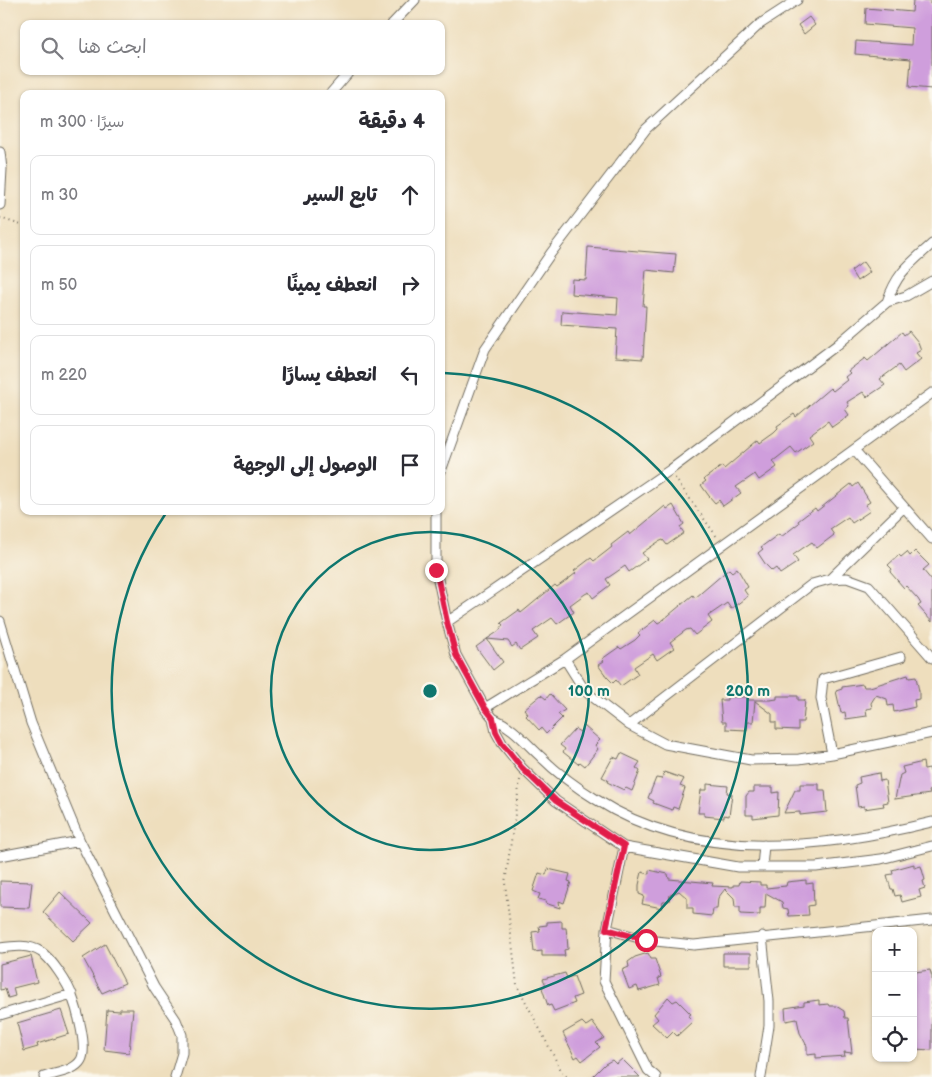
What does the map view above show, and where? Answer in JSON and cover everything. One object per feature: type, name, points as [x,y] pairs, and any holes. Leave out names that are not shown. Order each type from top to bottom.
[{"type":"street","points":[[396,20],[415,0]]},
{"type":"street","points":[[445,460],[485,348],[551,253],[646,129],[760,24],[797,0]]},
{"type":"street","points":[[333,90],[347,75]]},
{"type":"street","points":[[0,152],[2,169],[0,205]]},
{"type":"street","points":[[887,302],[894,282],[900,273],[932,244]]},
{"type":"street","points":[[447,622],[670,470],[837,345],[887,302],[906,296],[932,280]]},
{"type":"street","points":[[485,708],[565,659],[855,451],[932,393]]},
{"type":"street","points":[[855,451],[932,539]]},
{"type":"street","points":[[830,579],[904,507]]},
{"type":"street","points":[[436,515],[436,570],[456,655],[485,708],[493,718],[496,732],[502,743],[522,768],[556,801],[624,846],[738,867],[816,867],[863,861],[932,846]]},
{"type":"street","points":[[629,726],[812,584],[830,579],[847,578],[870,586],[932,658]]},
{"type":"street","points":[[0,621],[31,723],[80,841],[154,987],[176,1020],[182,1035],[182,1053],[175,1077]]},
{"type":"street","points":[[832,754],[821,698],[824,679],[900,657]]},
{"type":"street","points":[[565,659],[585,691],[629,726],[665,744],[751,760],[799,759],[932,733]]},
{"type":"street","points":[[493,718],[509,725],[565,779],[598,801],[637,822],[696,841],[782,846],[902,830],[932,822]]},
{"type":"street","points":[[0,856],[80,841]]},
{"type":"street","points":[[762,867],[764,845]]},
{"type":"street","points":[[624,846],[606,929],[604,981],[648,1070],[656,1077]]},
{"type":"street","points":[[606,929],[646,940],[694,945],[762,936],[932,920]]},
{"type":"street","points":[[761,1077],[769,1026],[769,1001],[762,936]]},
{"type":"street","points":[[0,948],[18,946],[41,952],[48,958],[72,994],[84,1047],[81,1060],[71,1068],[44,1077]]},
{"type":"street","points":[[0,1014],[72,994]]},
{"type":"path","points":[[0,218],[20,225]]},
{"type":"path","points":[[670,470],[723,545]]},
{"type":"path","points":[[522,768],[505,883],[517,985],[562,1072],[567,1077]]},
{"type":"building","points":[[913,0],[930,0],[930,4],[932,4],[932,89],[909,87],[911,59],[855,54],[856,41],[911,45],[912,28],[865,24],[866,8],[912,12]]},
{"type":"building","points":[[809,17],[815,25],[804,34],[798,25]]},
{"type":"building","points":[[588,247],[676,254],[674,273],[646,270],[643,306],[646,306],[643,359],[615,357],[617,329],[561,325],[562,311],[617,315],[618,298],[571,294],[572,279],[586,280]]},
{"type":"building","points":[[863,262],[870,272],[857,281],[851,271]]},
{"type":"building","points":[[909,331],[918,342],[921,350],[916,353],[921,359],[904,372],[899,365],[880,379],[885,385],[867,397],[863,392],[847,402],[849,406],[845,409],[849,415],[832,427],[828,421],[809,435],[813,441],[796,453],[791,447],[773,461],[777,467],[759,480],[755,474],[736,487],[741,493],[723,506],[719,500],[715,503],[709,496],[701,485],[706,481],[704,479],[722,466],[724,469],[758,440],[760,443],[774,433],[778,429],[777,426],[794,414],[796,417],[830,388],[833,391],[847,380],[845,377],[850,373],[848,371],[865,358],[868,361],[902,332],[904,335]]},
{"type":"building","points":[[858,483],[870,502],[865,505],[870,511],[852,523],[848,517],[830,529],[834,535],[817,548],[812,542],[793,555],[798,562],[780,574],[776,568],[772,571],[766,565],[758,553],[763,549],[761,547],[779,534],[781,537],[815,508],[817,511],[851,484],[853,487]]},
{"type":"building","points":[[673,505],[684,524],[680,527],[684,533],[667,545],[663,540],[642,553],[647,559],[629,572],[625,566],[606,579],[610,585],[593,598],[589,592],[585,594],[570,605],[574,612],[557,624],[552,618],[533,631],[538,638],[520,650],[516,644],[512,647],[508,641],[487,639],[499,631],[503,625],[501,623],[519,610],[521,613],[555,585],[557,587],[571,577],[576,573],[574,571],[591,558],[594,561],[628,532],[630,535],[665,506],[667,509]]},
{"type":"building","points":[[915,551],[929,565],[923,570],[932,581],[932,622],[918,606],[921,604],[918,599],[906,586],[904,588],[890,572],[892,569],[888,565],[899,555],[901,557],[907,552],[910,556]]},
{"type":"building","points":[[737,568],[748,587],[744,590],[748,596],[731,609],[727,603],[708,616],[712,622],[695,635],[690,629],[686,630],[670,642],[674,648],[657,660],[653,654],[634,667],[638,674],[621,686],[616,680],[613,683],[607,677],[598,665],[604,661],[602,659],[619,647],[621,649],[635,640],[640,635],[638,633],[655,620],[658,623],[663,620],[693,595],[695,598],[729,569],[732,572]]},
{"type":"building","points":[[487,639],[503,662],[493,670],[476,647]]},
{"type":"building","points":[[908,675],[909,678],[916,677],[919,699],[914,700],[915,707],[894,712],[893,705],[888,706],[887,699],[876,695],[871,703],[872,708],[866,709],[867,716],[846,719],[845,712],[841,713],[836,691],[842,689],[842,687],[863,684],[864,687],[870,687]]},
{"type":"building","points":[[550,694],[565,710],[558,714],[562,718],[546,734],[541,728],[539,730],[526,716],[528,714],[524,709],[541,695],[546,699]]},
{"type":"building","points":[[777,696],[798,696],[798,700],[805,700],[803,722],[798,722],[798,730],[776,729],[776,722],[772,722],[772,714],[755,701],[753,722],[748,722],[747,730],[726,729],[726,722],[722,722],[720,700],[727,700],[727,697],[748,697],[748,700],[770,700],[777,699]]},
{"type":"building","points":[[584,726],[600,740],[595,745],[598,749],[585,766],[580,762],[578,764],[563,752],[565,749],[560,745],[575,729],[580,732]]},
{"type":"building","points":[[621,753],[640,762],[636,768],[640,771],[632,791],[626,788],[624,790],[607,782],[608,780],[602,777],[613,757],[618,759]]},
{"type":"building","points":[[923,762],[924,769],[929,768],[932,776],[932,790],[929,791],[930,794],[895,799],[900,775],[904,773],[902,767]]},
{"type":"building","points":[[664,772],[684,779],[680,786],[685,788],[678,809],[673,807],[672,810],[653,803],[654,801],[648,798],[656,778],[662,779]]},
{"type":"building","points":[[879,773],[880,781],[885,780],[888,802],[883,803],[884,806],[864,809],[864,806],[858,807],[855,785],[860,783],[859,777]]},
{"type":"building","points":[[707,784],[728,786],[727,793],[732,794],[729,816],[724,815],[724,818],[704,816],[704,813],[698,813],[701,790],[707,790]]},
{"type":"building","points":[[800,784],[819,784],[819,790],[825,790],[827,812],[800,815],[800,812],[784,813],[795,790],[800,790]]},
{"type":"building","points":[[754,787],[773,787],[773,793],[779,792],[778,815],[753,818],[753,815],[746,815],[746,796],[749,792],[754,792]]},
{"type":"building","points":[[914,864],[914,868],[921,866],[925,888],[919,890],[921,897],[902,902],[900,895],[895,896],[893,889],[891,889],[887,875],[893,874],[892,870]]},
{"type":"building","points":[[548,869],[570,874],[568,881],[571,882],[564,903],[559,901],[560,908],[538,899],[540,894],[533,891],[539,873],[546,875]]},
{"type":"building","points":[[649,870],[668,874],[669,879],[713,883],[712,886],[733,887],[733,885],[739,885],[740,881],[760,882],[760,885],[766,885],[766,888],[786,886],[787,882],[806,880],[806,884],[813,883],[814,905],[808,906],[809,915],[789,916],[788,909],[783,908],[782,902],[766,893],[765,908],[760,908],[760,915],[740,914],[740,907],[735,907],[734,898],[725,889],[718,898],[717,909],[713,909],[712,916],[693,914],[693,908],[687,908],[687,898],[679,891],[670,895],[669,901],[663,901],[662,908],[642,904],[644,896],[639,894],[639,885],[642,872],[649,874]]},
{"type":"building","points":[[0,881],[32,882],[29,908],[0,907]]},
{"type":"building","points":[[60,892],[92,923],[73,941],[43,912]]},
{"type":"building","points":[[562,921],[562,928],[566,928],[567,936],[568,949],[564,950],[565,956],[542,956],[542,951],[534,952],[532,932],[540,931],[539,926],[547,925],[547,922]]},
{"type":"building","points":[[105,944],[125,983],[102,993],[83,958]]},
{"type":"building","points":[[648,953],[651,959],[655,959],[661,977],[658,978],[660,985],[639,991],[637,986],[629,989],[622,970],[629,967],[628,962],[635,957]]},
{"type":"building","points":[[723,953],[751,953],[751,966],[723,966]]},
{"type":"building","points":[[31,956],[37,982],[13,988],[15,996],[8,998],[5,989],[0,990],[0,964]]},
{"type":"building","points":[[930,970],[932,977],[932,1050],[917,1049],[917,972]]},
{"type":"building","points":[[565,973],[567,978],[574,976],[581,995],[573,998],[575,1003],[554,1011],[551,1005],[548,1006],[542,988],[546,985],[543,979]]},
{"type":"building","points":[[668,997],[673,1002],[677,1000],[691,1014],[688,1016],[693,1021],[677,1036],[673,1032],[667,1038],[652,1024],[658,1019],[654,1014]]},
{"type":"building","points":[[819,1000],[819,1005],[828,1004],[844,1011],[845,1018],[848,1018],[852,1053],[844,1052],[845,1056],[816,1058],[816,1054],[807,1055],[807,1046],[800,1033],[797,1019],[786,1021],[785,1008]]},
{"type":"building","points":[[120,1009],[133,1009],[129,1053],[104,1050],[107,1010],[120,1011]]},
{"type":"building","points":[[61,1010],[69,1034],[37,1044],[38,1047],[24,1051],[17,1023]]},
{"type":"building","points":[[582,1022],[586,1026],[592,1022],[604,1038],[596,1043],[600,1047],[582,1061],[578,1056],[575,1058],[563,1033]]},
{"type":"building","points":[[622,1059],[640,1077],[592,1077],[605,1064],[612,1060],[616,1064]]},
{"type":"route","points":[[436,570],[456,655],[485,708],[493,718],[496,732],[502,743],[522,768],[556,801],[624,846],[606,929],[646,940]]}]
